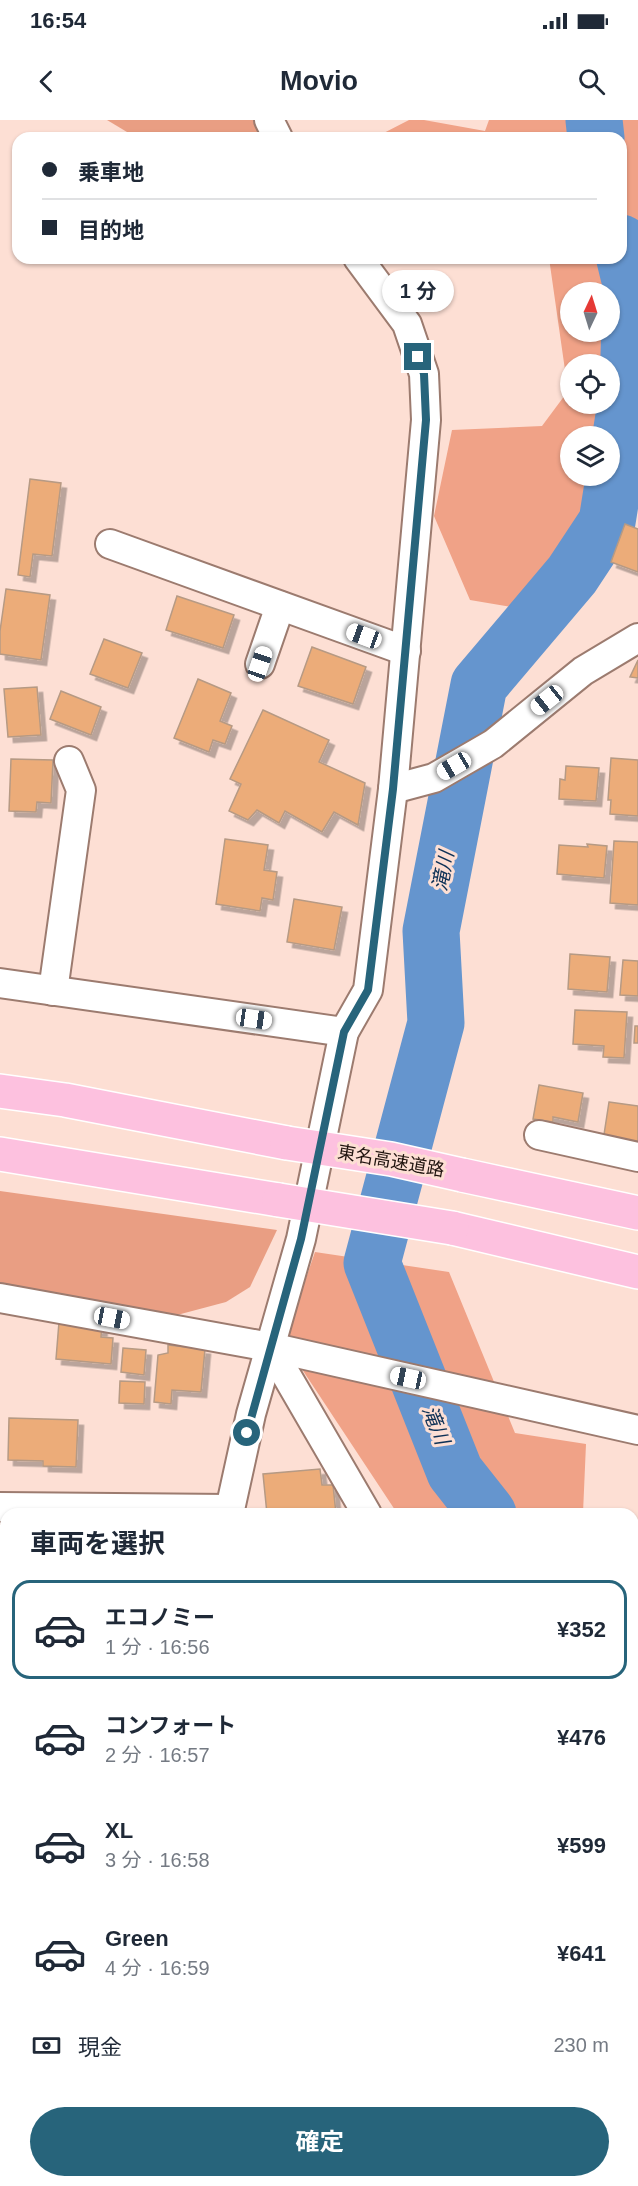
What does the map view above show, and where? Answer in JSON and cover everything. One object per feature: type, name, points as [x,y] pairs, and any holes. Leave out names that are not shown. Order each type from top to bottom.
[{"type":"highway","name":"東名高速道路","points":[[0,1091],[65,1100],[287,1143],[391,1159],[638,1213]]},
{"type":"highway","points":[[0,1154],[452,1228],[638,1272]]},
{"type":"street","points":[[230,1508],[251,1414],[301,1239],[344,1032],[368,990],[393,789],[426,420],[424,374],[407,324],[362,264]]},
{"type":"street","points":[[110,544],[406,651]]},
{"type":"street","points":[[260,664],[280,606]]},
{"type":"street","points":[[393,789],[434,778],[493,744],[583,671],[638,638]]},
{"type":"street","points":[[53,991],[81,790],[69,760]]},
{"type":"street","points":[[0,983],[344,1032]]},
{"type":"street","points":[[539,1135],[638,1157]]},
{"type":"street","points":[[0,1298],[270,1347],[638,1430]]},
{"type":"street","points":[[270,1347],[364,1508]]},
{"type":"street","points":[[0,1507],[57,1508]]},
{"type":"shaded area","points":[[107,120],[272,120],[277,132],[127,132]]},
{"type":"shaded area","points":[[409,120],[424,120],[485,131],[489,120],[638,120],[638,400],[618,555],[517,608],[470,600],[434,516],[452,430],[542,426],[560,402],[560,414],[620,414],[620,354],[563,354],[561,342],[620,342],[620,282],[560,282],[560,335],[550,264],[627,264],[627,132],[386,132]]},
{"type":"shaded area","points":[[0,1191],[277,1230],[250,1287],[226,1302],[162,1319],[0,1288]]},
{"type":"shaded area","points":[[315,1252],[449,1272],[515,1433],[586,1444],[583,1508],[394,1508],[284,1342]]},
{"type":"building","points":[[30,479],[61,483],[52,556],[33,554],[30,577],[18,575]]},
{"type":"building","points":[[625,524],[638,529],[638,572],[611,562]]},
{"type":"building","points":[[6,589],[50,595],[41,660],[0,654],[0,631]]},
{"type":"building","points":[[177,596],[234,615],[223,648],[166,630]]},
{"type":"building","points":[[104,639],[142,653],[128,688],[90,674]]},
{"type":"building","points":[[312,647],[366,667],[353,704],[298,686]]},
{"type":"building","points":[[638,660],[638,678],[630,677]]},
{"type":"building","points":[[198,679],[231,693],[220,721],[232,726],[225,744],[213,740],[209,752],[174,738]]},
{"type":"building","points":[[37,687],[41,735],[8,737],[4,689]]},
{"type":"building","points":[[61,691],[101,707],[91,735],[50,719]]},
{"type":"building","points":[[263,710],[329,740],[319,762],[365,783],[358,825],[334,812],[322,832],[285,811],[279,823],[257,810],[248,820],[229,811],[241,784],[230,779]]},
{"type":"building","points":[[611,758],[638,760],[638,816],[610,814],[611,800],[608,800]]},
{"type":"building","points":[[11,759],[53,760],[51,803],[37,802],[36,812],[9,811]]},
{"type":"building","points":[[566,766],[599,768],[596,801],[559,799],[560,779],[565,780]]},
{"type":"building","points":[[225,839],[268,845],[264,870],[277,872],[273,900],[262,898],[260,911],[216,904]]},
{"type":"building","points":[[614,841],[638,842],[638,905],[610,903]]},
{"type":"building","points":[[587,844],[607,846],[604,878],[557,874],[559,845],[588,847]]},
{"type":"building","points":[[294,899],[342,907],[334,950],[287,942]]},
{"type":"building","points":[[570,954],[610,957],[607,992],[568,989]]},
{"type":"building","points":[[623,960],[638,961],[638,996],[620,995]]},
{"type":"building","points":[[575,1010],[627,1012],[624,1058],[603,1057],[604,1046],[573,1044]]},
{"type":"building","points":[[635,1026],[638,1026],[638,1043],[634,1043]]},
{"type":"building","points":[[539,1085],[583,1093],[578,1122],[553,1117],[553,1122],[533,1119]]},
{"type":"building","points":[[609,1102],[638,1106],[638,1146],[603,1141]]},
{"type":"building","points":[[59,1322],[102,1326],[101,1337],[113,1338],[111,1364],[56,1359]]},
{"type":"building","points":[[168,1345],[205,1349],[201,1392],[172,1390],[171,1404],[154,1402],[158,1355],[168,1353]]},
{"type":"building","points":[[123,1348],[146,1350],[144,1375],[121,1372]]},
{"type":"building","points":[[120,1381],[145,1382],[144,1404],[119,1403]]},
{"type":"building","points":[[9,1418],[78,1420],[76,1467],[43,1466],[43,1461],[8,1460]]},
{"type":"building","points":[[320,1469],[322,1485],[333,1485],[335,1508],[266,1508],[263,1474]]},
{"type":"waterway","name":"滝川","points":[[594,120],[595,132]]},
{"type":"waterway","name":"滝川","points":[[483,1508],[455,1472],[372,1263],[436,1023],[431,931],[479,685],[572,575],[607,522],[628,391],[631,284],[626,264]]},
{"type":"route","points":[[247,1433],[301,1239],[325,1114],[344,1032],[368,990],[393,789],[426,420],[424,374],[418,357]]}]
